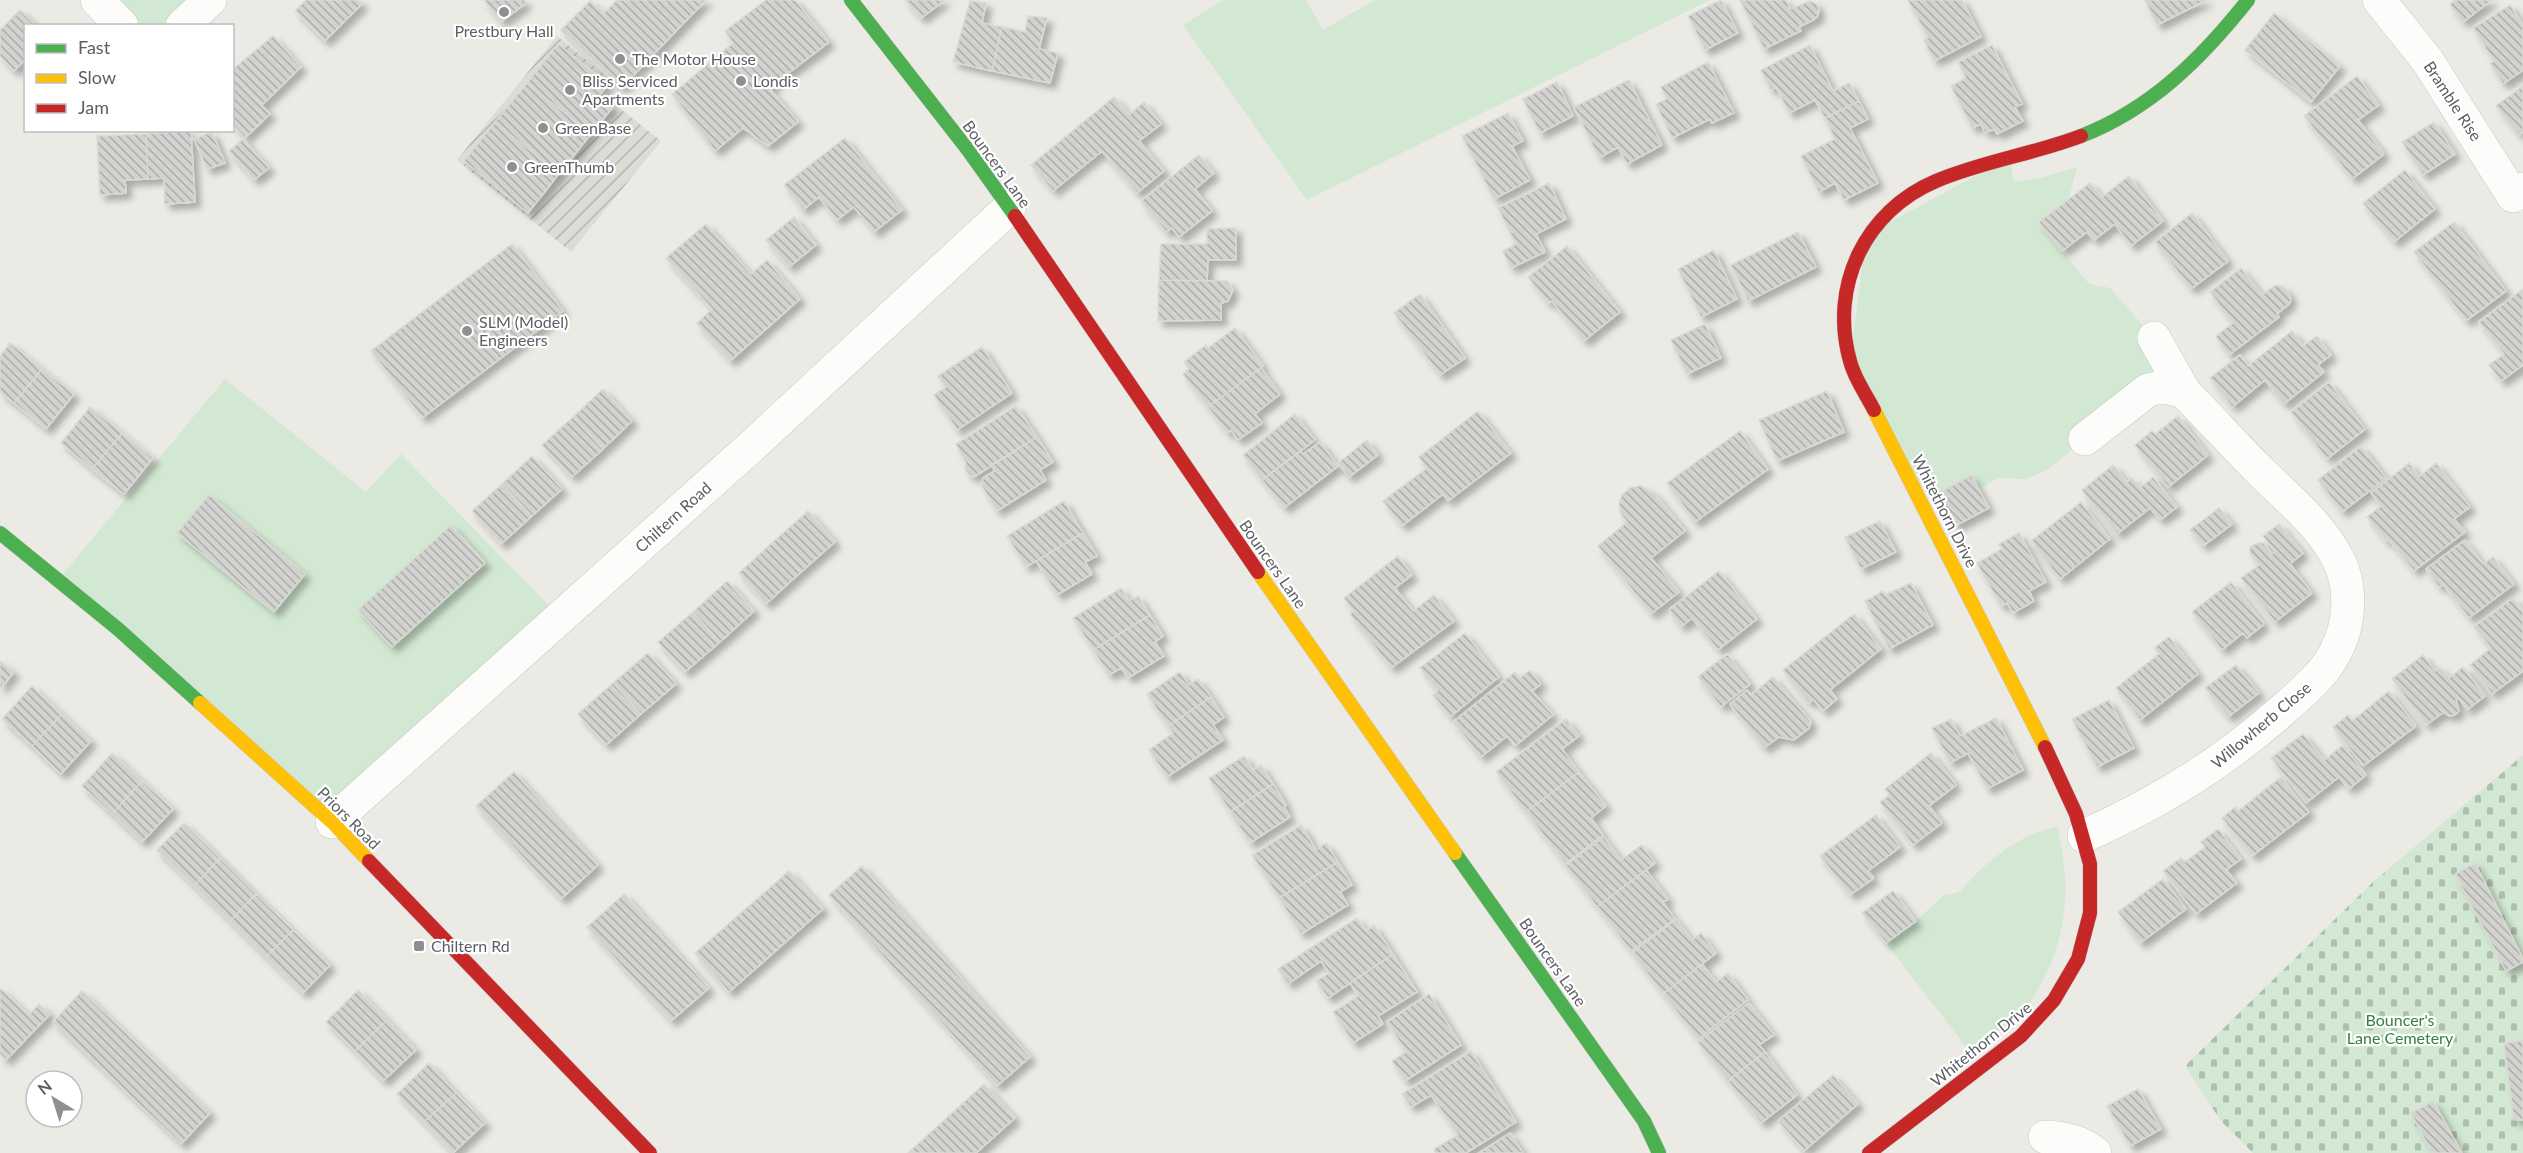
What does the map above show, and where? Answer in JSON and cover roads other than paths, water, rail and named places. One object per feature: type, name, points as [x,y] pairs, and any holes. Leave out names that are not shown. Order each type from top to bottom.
[{"type":"street","points":[[97,0],[120,24]]},
{"type":"street","points":[[184,24],[210,0]]},
{"type":"street","name":"Bouncers Lane","points":[[851,0],[968,150],[1010,208],[1252,564],[1644,1121],[1659,1153]]},
{"type":"street","name":"Whitethorn Drive","points":[[1869,1153],[2042,1018],[2059,996],[2076,964],[2090,920],[2092,892],[2090,864],[2084,836],[2064,785],[1850,363],[1844,338],[1842,312],[1845,285],[1853,259],[1866,235],[1882,216],[1900,199],[1922,186],[2058,145],[2100,129],[2139,107],[2192,66],[2216,41],[2248,0]]},
{"type":"street","name":"Bramble Rise","points":[[2379,0],[2427,60],[2520,200]]},
{"type":"street","name":"Chiltern Road","points":[[332,822],[754,444],[1010,208]]},
{"type":"street","name":"Willowherb Close","points":[[2084,836],[2172,793],[2253,736],[2324,670],[2337,649],[2346,626],[2348,604],[2346,582],[2339,561],[2284,493],[2186,393],[2154,338]]},
{"type":"street","points":[[2085,439],[2148,390],[2159,387],[2173,388],[2186,393]]},
{"type":"street","name":"Priors Road","points":[[0,533],[118,628],[332,822],[650,1153]]},
{"type":"street","points":[[2045,1137],[2065,1138],[2096,1153]]},
{"type":"place","name":"Prestbury Hall","points":[[504,12]]},
{"type":"place","name":"The Motor House","points":[[620,59]]},
{"type":"place","name":"Londis","points":[[741,81]]},
{"type":"place","name":"Bliss Serviced Apartments","points":[[570,90]]},
{"type":"place","name":"GreenBase","points":[[543,128]]},
{"type":"place","name":"GreenThumb","points":[[512,167]]},
{"type":"place","name":"SLM (Model) Engineers","points":[[467,331]]},
{"type":"place","name":"Chiltern Rd","points":[[419,946]]},
{"type":"park label","name":"Bouncer's Lane Cemetery","points":[[2400,1029]]}]
